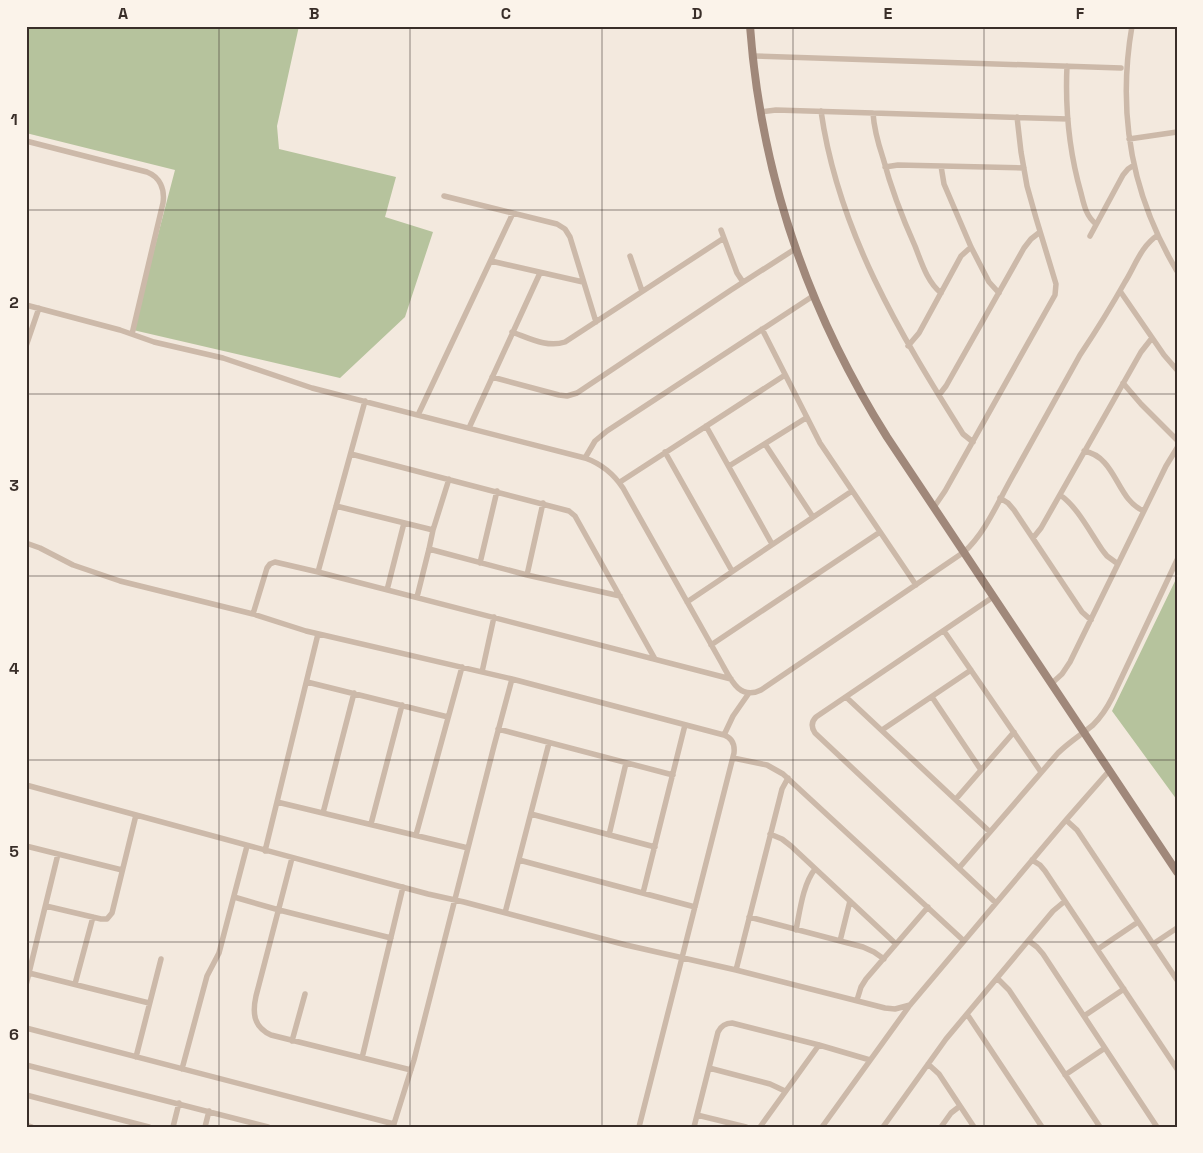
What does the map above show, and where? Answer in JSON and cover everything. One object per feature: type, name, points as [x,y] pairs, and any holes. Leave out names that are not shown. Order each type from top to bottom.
[{"type":"street","points":[[750,26],[760,112],[774,176],[813,296],[838,352],[861,395],[887,436],[1177,872]]},
{"type":"street","points":[[1132,26],[1126,81],[1129,139],[1144,201],[1158,235],[1177,271]]},
{"type":"street","points":[[753,56],[1121,68]]},
{"type":"street","points":[[1067,66],[1066,93],[1071,151],[1087,213],[1096,224]]},
{"type":"street","points":[[760,112],[776,110],[821,111],[1068,119]]},
{"type":"street","points":[[821,111],[823,129],[837,185],[854,232],[881,295],[908,346],[963,434],[973,442]]},
{"type":"street","points":[[874,113],[875,130],[899,208],[931,282],[941,293]]},
{"type":"street","points":[[934,507],[945,492],[1055,295],[1056,284],[1031,202],[1017,117]]},
{"type":"street","points":[[1129,139],[1177,132]]},
{"type":"street","points":[[26,141],[147,172],[153,174],[161,184],[164,203],[132,334]]},
{"type":"street","points":[[885,167],[898,165],[1024,168]]},
{"type":"street","points":[[1090,236],[1123,175],[1134,165]]},
{"type":"street","points":[[941,166],[944,184],[971,247],[987,278],[999,293]]},
{"type":"street","points":[[444,196],[557,224],[564,229],[570,237],[596,322]]},
{"type":"street","points":[[418,415],[513,213]]},
{"type":"street","points":[[721,230],[737,273],[743,282]]},
{"type":"street","points":[[939,395],[946,386],[1024,248],[1040,232]]},
{"type":"street","points":[[26,305],[132,334],[154,342],[223,358],[301,385],[585,458],[605,468],[620,482],[711,646],[731,678],[743,692],[754,693],[964,552],[980,534],[1080,355],[1120,292],[1146,245],[1158,235]]},
{"type":"street","points":[[512,332],[543,343],[556,344],[570,340],[724,238]]},
{"type":"street","points":[[908,346],[919,333],[961,256],[971,247]]},
{"type":"street","points":[[492,377],[559,395],[577,394],[796,248]]},
{"type":"street","points":[[630,256],[642,291]]},
{"type":"street","points":[[491,261],[583,282]]},
{"type":"street","points":[[468,428],[540,272]]},
{"type":"street","points":[[1120,292],[1169,362],[1177,370]]},
{"type":"street","points":[[585,458],[595,442],[607,431],[813,296]]},
{"type":"street","points":[[26,346],[39,308]]},
{"type":"street","points":[[762,330],[806,418],[830,459],[916,585]]},
{"type":"street","points":[[1033,538],[1041,528],[1143,348],[1152,338]]},
{"type":"street","points":[[620,482],[785,375]]},
{"type":"street","points":[[1123,383],[1177,440]]},
{"type":"street","points":[[318,572],[364,401]]},
{"type":"street","points":[[729,466],[806,418]]},
{"type":"street","points":[[706,426],[772,544]]},
{"type":"street","points":[[764,444],[813,517]]},
{"type":"street","points":[[1051,684],[1062,674],[1070,662],[1166,466],[1177,448]]},
{"type":"street","points":[[1084,451],[1096,455],[1103,460],[1130,501],[1144,511]]},
{"type":"street","points":[[665,452],[732,571]]},
{"type":"street","points":[[350,454],[569,511],[575,516],[655,659]]},
{"type":"street","points":[[417,597],[433,530],[449,479]]},
{"type":"street","points":[[480,563],[497,491]]},
{"type":"street","points":[[687,602],[852,491]]},
{"type":"street","points":[[1060,495],[1073,507],[1107,556],[1118,564]]},
{"type":"street","points":[[1000,498],[1011,506],[1082,612],[1091,620]]},
{"type":"street","points":[[528,575],[543,503]]},
{"type":"street","points":[[336,506],[433,530]]},
{"type":"street","points":[[387,590],[404,523]]},
{"type":"street","points":[[711,646],[880,532]]},
{"type":"street","points":[[26,543],[73,565],[108,577],[254,614],[297,629],[512,679],[724,735],[731,739],[734,744],[733,758],[639,1127]]},
{"type":"street","points":[[429,549],[528,575],[620,596]]},
{"type":"street","points":[[959,868],[1064,747],[1098,720],[1109,704],[1177,560]]},
{"type":"street","points":[[254,614],[267,568],[272,562],[275,562],[731,678]]},
{"type":"street","points":[[994,597],[814,719],[812,726],[814,733],[996,903]]},
{"type":"street","points":[[482,672],[494,617]]},
{"type":"street","points":[[944,631],[1042,772]]},
{"type":"street","points":[[265,851],[318,634]]},
{"type":"street","points":[[416,835],[462,667]]},
{"type":"street","points":[[882,730],[971,670]]},
{"type":"street","points":[[26,1028],[394,1125],[411,1070],[512,679]]},
{"type":"street","points":[[307,682],[448,717]]},
{"type":"street","points":[[323,813],[354,693]]},
{"type":"street","points":[[724,735],[733,716],[749,693]]},
{"type":"street","points":[[846,697],[990,832]]},
{"type":"street","points":[[932,697],[981,770]]},
{"type":"street","points":[[371,824],[402,705]]},
{"type":"street","points":[[643,893],[685,725]]},
{"type":"street","points":[[498,729],[672,775]]},
{"type":"street","points":[[956,799],[1014,732]]},
{"type":"street","points":[[505,913],[549,743]]},
{"type":"street","points":[[733,758],[767,765],[788,778],[964,941]]},
{"type":"street","points":[[609,835],[626,763]]},
{"type":"street","points":[[822,1127],[910,1005],[1109,771]]},
{"type":"street","points":[[736,970],[780,795],[788,778]]},
{"type":"street","points":[[26,785],[265,851],[626,945],[890,1008],[910,1005]]},
{"type":"street","points":[[277,802],[468,848]]},
{"type":"street","points":[[531,814],[654,847]]},
{"type":"street","points":[[46,906],[104,920],[110,916],[136,815]]},
{"type":"street","points":[[1066,820],[1077,830],[1177,980]]},
{"type":"street","points":[[770,834],[786,843],[815,868],[896,944]]},
{"type":"street","points":[[26,846],[122,870]]},
{"type":"street","points":[[182,1069],[207,976],[219,953],[247,846]]},
{"type":"street","points":[[26,985],[58,854]]},
{"type":"street","points":[[292,858],[256,996],[254,1012],[256,1022],[262,1030],[271,1035],[411,1070]]},
{"type":"street","points":[[519,860],[696,907]]},
{"type":"street","points":[[1032,860],[1043,868],[1177,1068]]},
{"type":"street","points":[[796,930],[806,885],[815,868]]},
{"type":"street","points":[[362,1058],[403,887]]},
{"type":"street","points":[[234,896],[279,910],[391,938]]},
{"type":"street","points":[[840,941],[850,901]]},
{"type":"street","points":[[883,1127],[946,1039],[1053,911],[1065,901]]},
{"type":"street","points":[[857,1000],[863,983],[928,907]]},
{"type":"street","points":[[76,984],[93,917]]},
{"type":"street","points":[[749,917],[868,949],[884,958]]},
{"type":"street","points":[[1098,950],[1138,922]]},
{"type":"street","points":[[1153,944],[1177,928]]},
{"type":"street","points":[[1029,940],[1043,954],[1157,1127]]},
{"type":"street","points":[[136,1056],[161,959]]},
{"type":"street","points":[[29,973],[150,1003]]},
{"type":"street","points":[[997,978],[1009,990],[1100,1127]]},
{"type":"street","points":[[1084,1016],[1124,989]]},
{"type":"street","points":[[292,1040],[305,994]]},
{"type":"street","points":[[967,1014],[1042,1127]]},
{"type":"street","points":[[694,1127],[718,1032],[721,1027],[727,1024],[732,1023],[870,1060]]},
{"type":"street","points":[[760,1127],[819,1045]]},
{"type":"street","points":[[1065,1075],[1105,1048]]},
{"type":"street","points":[[928,1064],[939,1074],[974,1127]]},
{"type":"street","points":[[26,1065],[268,1127]]},
{"type":"street","points":[[709,1068],[786,1091]]},
{"type":"street","points":[[26,1095],[148,1127]]},
{"type":"street","points":[[173,1127],[178,1103]]},
{"type":"street","points":[[941,1127],[951,1113],[960,1106]]},
{"type":"street","points":[[205,1127],[209,1111]]},
{"type":"street","points":[[697,1115],[746,1127]]},
{"type":"street","points":[[26,1125],[32,1127]]},
{"type":"green space","points":[[26,26],[299,26],[277,126],[279,149],[396,177],[385,217],[433,232],[405,317],[340,378],[133,330],[175,170],[26,133]]},
{"type":"green space","points":[[1177,577],[1177,800],[1112,711]]}]
